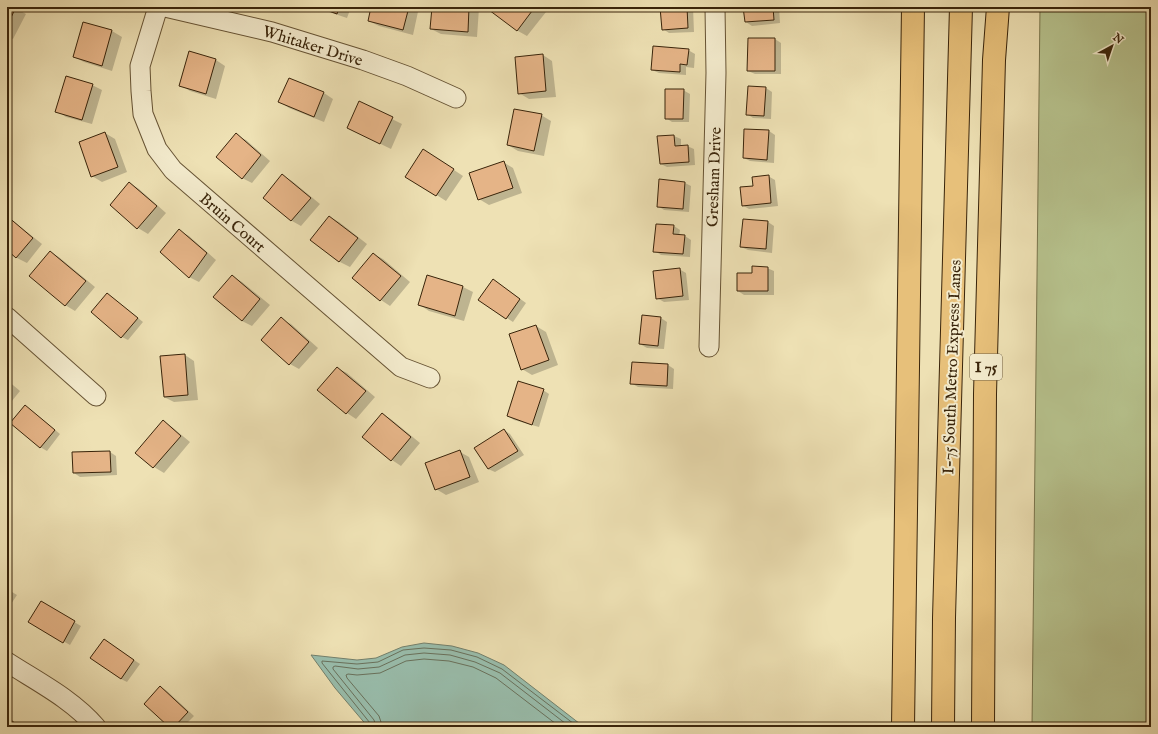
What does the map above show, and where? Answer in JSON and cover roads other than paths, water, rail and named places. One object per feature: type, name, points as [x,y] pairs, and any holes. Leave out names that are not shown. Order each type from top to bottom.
[{"type":"highway","points":[[903,727],[913,7]]},
{"type":"highway","name":"I-75 South Metro Express Lanes","points":[[943,727],[944,618],[962,7]]},
{"type":"highway","name":"I 75","points":[[983,727],[985,394],[994,60],[998,7]]},
{"type":"street","name":"Bruin Court","points":[[158,7],[140,66],[144,114],[157,149],[173,170],[401,367],[430,378]]},
{"type":"street","name":"Whitaker Drive","points":[[165,7],[272,32],[348,55],[407,76],[456,98]]},
{"type":"street","name":"Gresham Drive","points":[[708,347],[716,73],[715,7]]},
{"type":"street","points":[[7,317],[96,396]]},
{"type":"street","points":[[7,662],[65,698],[96,727]]},
{"type":"water","points":[[424,643],[452,646],[478,653],[504,665],[584,727],[368,727],[335,688],[311,655],[357,660],[376,658],[402,647]]}]
